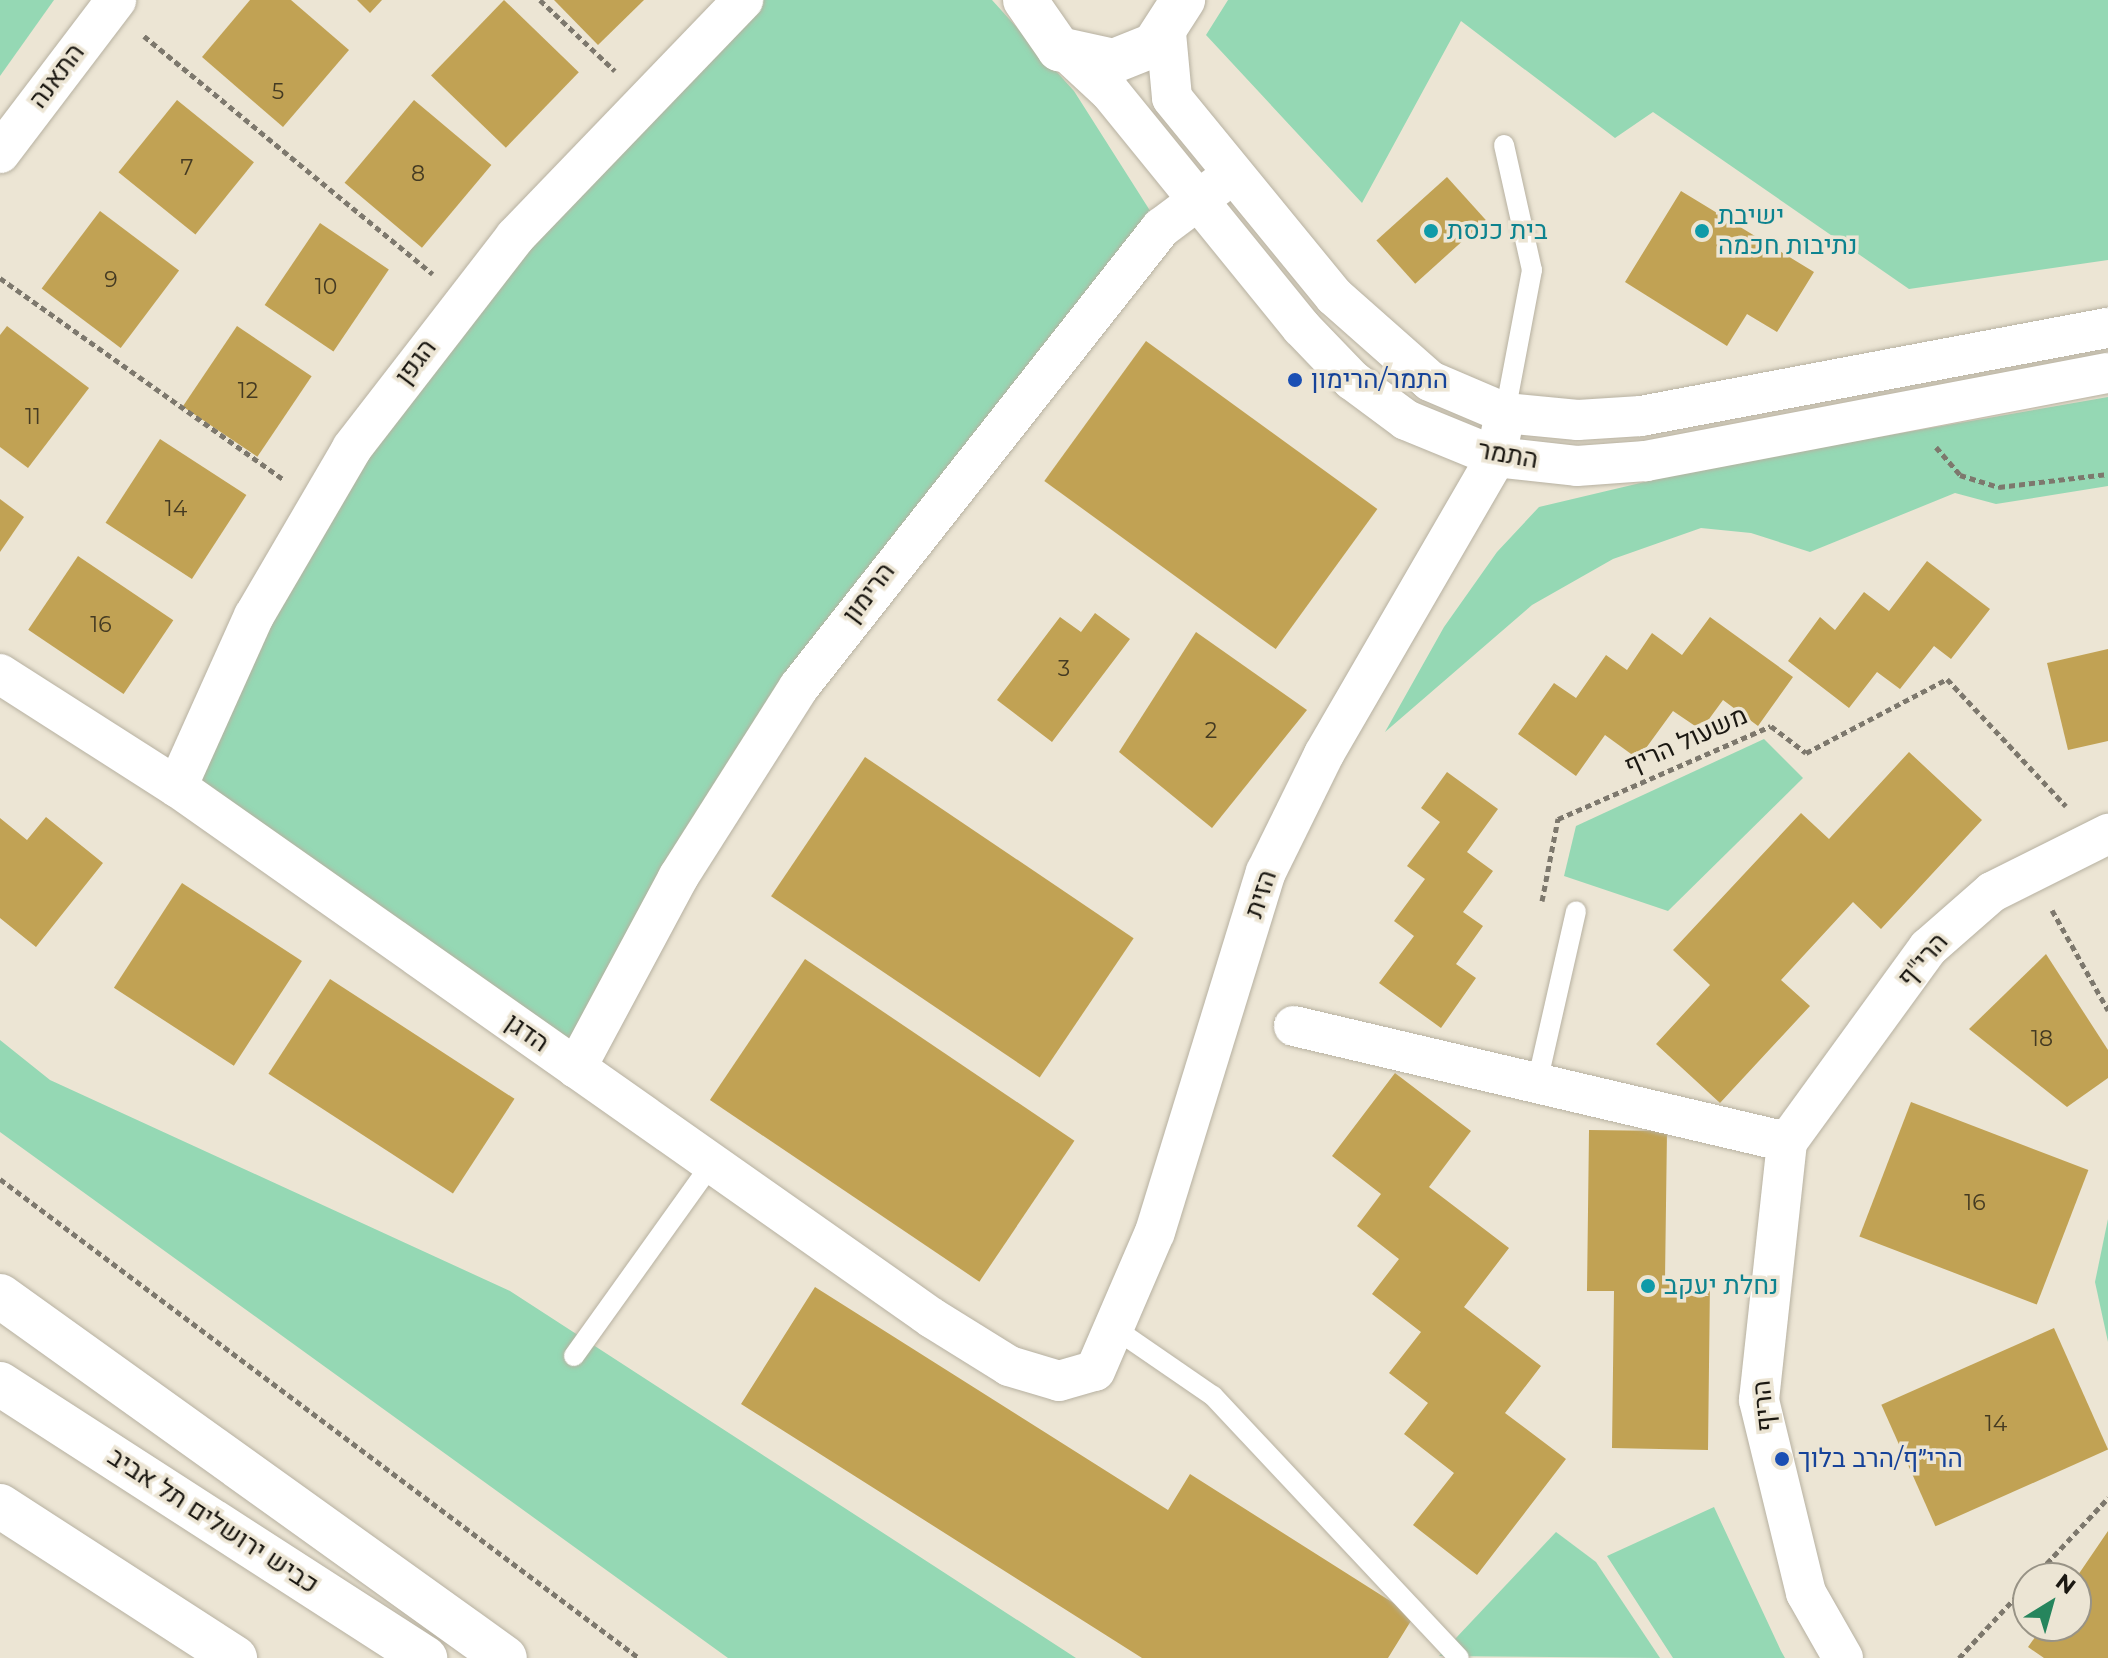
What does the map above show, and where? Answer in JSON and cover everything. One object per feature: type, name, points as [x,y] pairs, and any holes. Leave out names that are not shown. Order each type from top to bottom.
[{"type":"main road","points":[[1025,0],[1043,35],[1068,53],[1114,61],[1141,53],[1175,16]]},
{"type":"main road","points":[[0,1296],[505,1658]]},
{"type":"main road","name":"כביש ירושלים תל אביב","points":[[0,1384],[425,1658]]},
{"type":"main road","points":[[0,1506],[235,1658]]},
{"type":"street","name":"הגפן","points":[[177,787],[254,616],[318,504],[464,300],[642,98],[743,0]]},
{"type":"street","name":"התאנה","points":[[0,153],[113,4]]},
{"type":"street","name":"התמר","points":[[1175,16],[1172,98],[1235,174],[1383,345],[1430,381],[1505,413],[1578,420],[1641,416],[2108,328]]},
{"type":"street","name":"התמר","points":[[1068,53],[1110,92],[1196,199],[1352,380],[1406,420],[1496,457],[1577,466],[1646,461],[2108,373]]},
{"type":"street","name":"הרימון","points":[[576,1068],[679,876],[799,687],[1151,240],[1196,199],[1235,174]]},
{"type":"street","name":"הזית","points":[[1059,1381],[1095,1371],[1155,1232],[1266,872],[1324,754],[1496,457],[1505,413]]},
{"type":"street","name":"הדגן","points":[[0,674],[177,787],[712,1163],[1009,1366],[1059,1381]]},
{"type":"street","name":"הרי\"ף","points":[[1787,1142],[1928,948],[1992,892],[2102,836]]},
{"type":"street","points":[[1294,1026],[1787,1142]]},
{"type":"street","name":"הריף","points":[[1787,1142],[1759,1400],[1806,1593],[1843,1658]]},
{"type":"lane","points":[[1504,145],[1532,270],[1505,413]]},
{"type":"lane","points":[[1537,1083],[1576,911]]},
{"type":"lane","points":[[574,1356],[712,1163]]},
{"type":"lane","points":[[1114,1328],[1213,1396],[1459,1658]]},
{"type":"path","points":[[540,0],[642,98]]},
{"type":"path","points":[[113,4],[464,300]]},
{"type":"path","points":[[0,278],[318,504]]},
{"type":"path","points":[[1924,408],[1937,453],[1960,475],[1999,487],[2108,474]]},
{"type":"path","name":"משעול הריף","points":[[1540,910],[1558,819],[1771,726],[1806,753],[1947,679],[2102,836]]},
{"type":"path","points":[[2029,871],[2108,1010]]},
{"type":"path","points":[[0,1179],[639,1658]]},
{"type":"path","points":[[2048,1562],[2108,1498]]},
{"type":"path","points":[[1959,1658],[2012,1601]]},
{"type":"green space","points":[[0,0],[54,0],[0,76]]},
{"type":"green space","points":[[743,0],[992,0],[1074,91],[1161,228],[899,553],[576,1068],[177,787],[352,448]]},
{"type":"green space","points":[[1228,0],[2108,0],[2108,260],[1909,289],[1653,112],[1615,138],[1461,21],[1362,203],[1206,35]]},
{"type":"green space","points":[[2108,397],[2108,486],[1996,504],[1955,493],[1810,552],[1751,533],[1701,528],[1613,559],[1532,605],[1385,732],[1444,627],[1497,552],[1539,507],[1712,466]]},
{"type":"green space","points":[[1764,739],[1803,778],[1668,911],[1564,876],[1576,826]]},
{"type":"green space","points":[[0,1040],[50,1080],[510,1291],[1076,1658],[728,1658],[0,1132]]},
{"type":"green space","points":[[2108,1219],[2108,1342],[2095,1282]]},
{"type":"green space","points":[[1714,1507],[1785,1658],[1673,1658],[1607,1556]]},
{"type":"green space","points":[[1556,1532],[1596,1562],[1660,1658],[1439,1656]]},
{"type":"building","points":[[250,0],[291,0],[349,50],[283,127],[202,57]]},
{"type":"building","points":[[357,0],[382,0],[370,13]]},
{"type":"building","points":[[504,0],[579,72],[506,148],[431,76]]},
{"type":"building","points":[[554,0],[644,0],[598,45]]},
{"type":"building","points":[[177,100],[254,162],[195,235],[118,172]]},
{"type":"building","points":[[414,100],[491,165],[422,248],[345,183]]},
{"type":"building","name":"בית כנסת","points":[[1447,177],[1486,220],[1415,284],[1376,241]]},
{"type":"building","name":"ישיבת נתיבות חכמה","points":[[1681,191],[1814,272],[1777,332],[1747,314],[1727,346],[1625,282]]},
{"type":"building","points":[[100,211],[179,271],[121,348],[42,288]]},
{"type":"building","points":[[320,223],[389,269],[333,351],[265,305]]},
{"type":"building","points":[[7,326],[89,388],[28,468],[0,447],[0,335]]},
{"type":"building","points":[[237,326],[312,376],[257,457],[183,406]]},
{"type":"building","points":[[1146,341],[1377,509],[1276,649],[1044,481]]},
{"type":"building","points":[[160,439],[246,495],[192,579],[106,523]]},
{"type":"building","points":[[0,499],[24,517],[0,552]]},
{"type":"building","points":[[78,556],[173,620],[124,694],[28,630]]},
{"type":"building","points":[[1927,561],[1990,609],[1951,659],[1934,646],[1900,689],[1877,672],[1849,708],[1788,661],[1820,617],[1835,630],[1864,592],[1889,611]]},
{"type":"building","points":[[1095,613],[1130,639],[1052,742],[997,700],[1060,617],[1081,632]]},
{"type":"building","points":[[1710,617],[1793,677],[1758,726],[1723,700],[1701,730],[1673,711],[1638,759],[1605,735],[1576,776],[1518,734],[1554,683],[1576,698],[1606,655],[1627,670],[1652,633],[1682,655]]},
{"type":"building","points":[[1196,632],[1307,710],[1212,828],[1119,752]]},
{"type":"building","points":[[2108,649],[2108,741],[2068,750],[2047,663]]},
{"type":"building","points":[[1909,752],[1982,820],[1881,929],[1853,902],[1781,980],[1810,1006],[1720,1103],[1656,1044],[1710,985],[1673,950],[1801,813],[1829,839]]},
{"type":"building","points":[[865,757],[1134,938],[1040,1077],[771,896]]},
{"type":"building","points":[[1447,772],[1498,809],[1467,852],[1493,871],[1463,912],[1483,926],[1456,964],[1476,978],[1441,1028],[1379,983],[1414,936],[1394,921],[1425,879],[1407,866],[1440,822],[1421,808]]},
{"type":"building","points":[[46,817],[103,863],[36,947],[0,918],[0,818],[27,840]]},
{"type":"building","points":[[182,883],[302,961],[234,1066],[114,988]]},
{"type":"building","points":[[2046,954],[2108,1050],[2108,1078],[2067,1107],[1969,1029]]},
{"type":"building","points":[[805,959],[1074,1141],[979,1282],[710,1100]]},
{"type":"building","points":[[330,979],[515,1099],[453,1194],[268,1074]]},
{"type":"building","points":[[1395,1073],[1471,1131],[1429,1187],[1509,1248],[1464,1307],[1541,1366],[1505,1413],[1566,1459],[1477,1575],[1413,1525],[1454,1473],[1404,1434],[1428,1403],[1389,1373],[1421,1332],[1372,1294],[1399,1259],[1357,1226],[1381,1194],[1332,1156]]},
{"type":"building","points":[[1911,1102],[2088,1170],[2037,1305],[1859,1236]]},
{"type":"building","name":"נחלת יעקב","points":[[1589,1130],[1667,1131],[1665,1280],[1710,1281],[1708,1450],[1612,1448],[1614,1291],[1587,1291]]},
{"type":"building","points":[[815,1287],[1168,1510],[1190,1474],[1414,1616],[1388,1658],[1142,1658],[741,1404]]},
{"type":"building","points":[[2054,1328],[2108,1450],[1935,1526],[1881,1405]]},
{"type":"building","points":[[2108,1531],[2108,1658],[2044,1658],[2028,1647],[2032,1642],[2092,1642],[2092,1562],[2087,1562]]},
{"type":"place","name":"בית כנסת","points":[[1431,231]]},
{"type":"place","name":"ישיבת נתיבות חכמה","points":[[1702,231]]},
{"type":"place","name":"התמר/הרימון","points":[[1295,380]]},
{"type":"place","name":"נחלת יעקב","points":[[1648,1286]]},
{"type":"place","name":"הרי״ף/הרב בלוך","points":[[1782,1459]]}]
